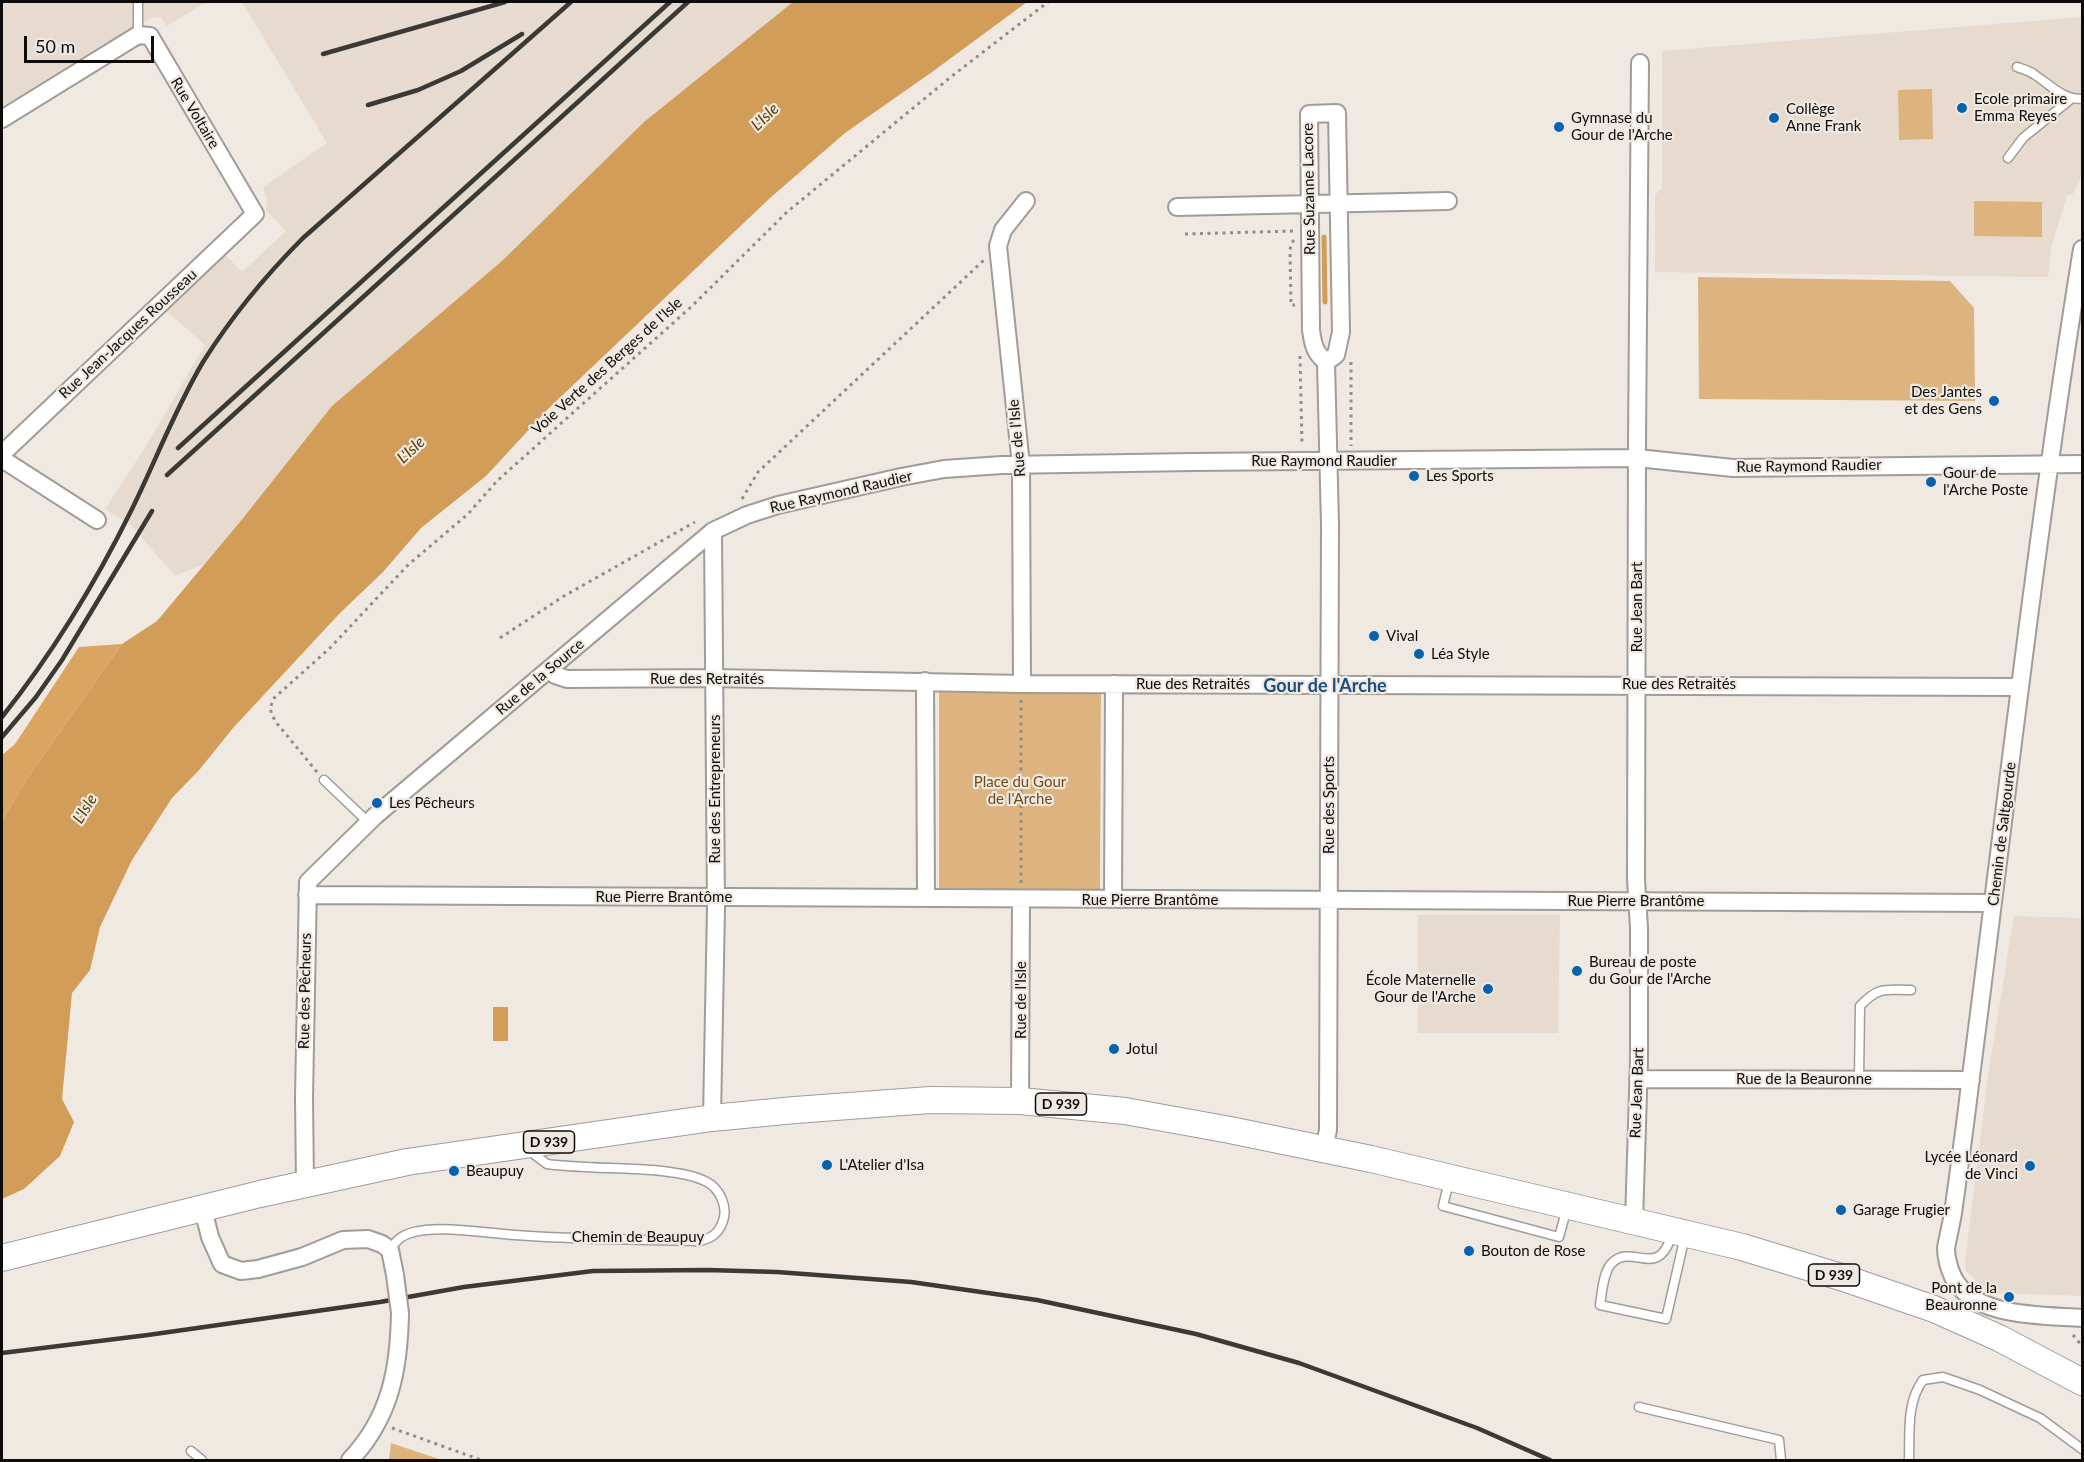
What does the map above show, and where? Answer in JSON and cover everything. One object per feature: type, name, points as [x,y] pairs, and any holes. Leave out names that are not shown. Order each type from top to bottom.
[{"type":"main road","name":"D 939","points":[[2,1258],[305,1184],[406,1162],[712,1118],[930,1100],[1020,1101],[1125,1111],[1324,1149],[1742,1247],[1934,1309],[1999,1338],[2071,1377],[2082,1389]]},
{"type":"street","points":[[2,119],[138,35]]},
{"type":"street","name":"Rue Voltaire","points":[[138,35],[150,36],[255,214]]},
{"type":"street","name":"Rue Jean Bart","points":[[1634,1222],[1638,1073],[1636,458],[1640,63]]},
{"type":"street","name":"Rue Suzanne Lacore","points":[[1326,362],[1336,355],[1341,329],[1337,113],[1309,114],[1311,330],[1313,345],[1318,355],[1326,362],[1329,460]]},
{"type":"street","points":[[998,246],[1004,230],[1026,201]]},
{"type":"street","points":[[1177,207],[1448,201]]},
{"type":"street","name":"Rue Jean-Jacques Rousseau","points":[[2,454],[255,214]]},
{"type":"street","name":"Rue de l'Isle","points":[[998,246],[1021,465],[1022,684]]},
{"type":"street","name":"Chemin de Saltgourde","points":[[2082,249],[2078,314],[2051,464],[2020,687],[1951,1231],[1946,1250],[1952,1275],[1964,1293],[1978,1302],[2001,1310],[2082,1318]]},
{"type":"street","points":[[1311,330],[1317,321],[1325,319],[1333,320],[1341,329]]},
{"type":"street","name":"Rue Raymond Raudier","points":[[713,531],[747,515],[778,505],[901,477],[944,469],[1021,465],[1636,458],[1733,468],[2082,465]]},
{"type":"street","points":[[2,459],[97,520]]},
{"type":"street","name":"Rue des Sports","points":[[1324,1149],[1328,1130],[1330,900],[1329,460]]},
{"type":"street","name":"Rue de la Source","points":[[368,822],[713,531]]},
{"type":"street","name":"Rue des Entrepreneurs","points":[[712,1118],[716,897],[713,531]]},
{"type":"street","name":"Rue des Retraités","points":[[550,669],[555,675],[567,679],[714,678],[1022,684],[1637,684],[2020,687]]},
{"type":"street","points":[[925,681],[926,898]]},
{"type":"street","points":[[1113,899],[1114,684]]},
{"type":"street","name":"Rue des Pêcheurs","points":[[305,1184],[304,1098],[308,882],[368,822]]},
{"type":"street","name":"Rue Pierre Brantôme","points":[[307,896],[1993,903]]},
{"type":"street","name":"Rue de l'Isle","points":[[1020,1101],[1021,899]]},
{"type":"street","name":"Rue de la Beauronne","points":[[1638,1073],[1971,1080]]},
{"type":"street","points":[[203,1209],[210,1237],[222,1264],[241,1271],[258,1269],[302,1257],[344,1240],[368,1239],[382,1244],[390,1251],[400,1313],[394,1375],[385,1409],[378,1423],[365,1444],[350,1461]]},
{"type":"lane","points":[[138,2],[138,35]]},
{"type":"lane","points":[[2017,67],[2034,74],[2056,92],[2071,99],[2082,99]]},
{"type":"lane","points":[[2008,158],[2023,138],[2071,99]]},
{"type":"lane","points":[[324,780],[368,822]]},
{"type":"lane","points":[[1858,1079],[1860,1006],[1869,996],[1880,990],[1911,990]]},
{"type":"lane","name":"Chemin de Beaupuy","points":[[390,1251],[398,1238],[416,1231],[481,1231],[516,1235],[700,1241],[712,1238],[719,1231],[724,1219],[725,1207],[719,1193],[708,1182],[684,1174],[645,1169],[547,1164],[535,1155],[534,1144]]},
{"type":"lane","points":[[1679,1233],[1666,1318],[1600,1305],[1608,1269],[1612,1263],[1628,1256],[1658,1257],[1667,1250],[1679,1233]]},
{"type":"lane","points":[[1909,1461],[1911,1402],[1915,1390],[1923,1380],[1943,1377],[1980,1390],[2040,1418],[2082,1449]]},
{"type":"lane","points":[[1639,1407],[1779,1440],[1781,1461]]},
{"type":"lane","points":[[191,1451],[202,1461]]},
{"type":"path","name":"Voie Verte des Berges de l'Isle","points":[[324,780],[275,721],[270,709],[273,699],[329,649],[408,565],[468,514],[498,480],[692,306],[787,212],[952,76],[1048,2]]},
{"type":"path","points":[[1210,226],[1210,234]]},
{"type":"path","points":[[1185,234],[1298,231]]},
{"type":"path","points":[[733,503],[742,499],[758,472],[998,246]]},
{"type":"path","points":[[742,499],[747,515]]},
{"type":"path","points":[[500,638],[564,596],[696,522]]},
{"type":"path","points":[[1021,899],[1022,684]]},
{"type":"path","points":[[378,1423],[481,1461]]},
{"type":"shaded area","points":[[2,2],[217,2],[201,5],[167,26],[161,17],[151,18],[2,110]]},
{"type":"shaded area","points":[[242,2],[793,2],[644,122],[244,517],[204,564],[175,576],[130,524],[105,509],[148,443],[205,345],[165,310],[223,253],[242,272],[286,231],[266,210],[267,198],[263,187],[327,143]]},
{"type":"shaded area","name":"Collège Anne Frank","points":[[2082,17],[2082,175],[2072,195],[2067,195],[2052,245],[2048,277],[1655,272],[1655,195],[1662,188],[1662,51]]},
{"type":"shaded area","points":[[122,644],[26,780],[2,821],[2,755],[15,744],[79,647]]},
{"type":"shaded area","name":"École Maternelle Gour de l'Arche","points":[[1418,915],[1560,915],[1558,1033],[1418,1033]]},
{"type":"shaded area","name":"Lycée Léonard de Vinci","points":[[2014,916],[2082,918],[2082,1296],[1993,1293],[1966,1271],[1965,1262],[1989,1069]]},
{"type":"green space","points":[[1932,89],[1933,139],[1899,140],[1898,90]]},
{"type":"green space","points":[[1974,201],[2042,202],[2042,237],[1974,236]]},
{"type":"green space","points":[[1698,277],[1950,281],[1974,308],[1975,401],[1699,399]]},
{"type":"green space","name":"Place du Gour de l'Arche","points":[[939,692],[1101,693],[1100,890],[939,889]]},
{"type":"green space","points":[[391,1443],[442,1460],[389,1460]]},
{"type":"water","name":"L'Isle","points":[[793,2],[1027,2],[845,133],[770,198],[548,409],[486,476],[421,528],[383,572],[340,613],[233,728],[200,769],[172,798],[132,860],[100,927],[90,970],[72,993],[62,1099],[74,1122],[60,1156],[24,1189],[2,1199],[2,821],[26,780],[122,644],[157,621],[244,517],[332,406],[502,261],[644,122]]},
{"type":"water","points":[[493,1007],[508,1007],[508,1041],[493,1041]]},
{"type":"waterway","points":[[1324,237],[1325,302]]},
{"type":"railway","points":[[323,54],[505,2]]},
{"type":"railway","points":[[2,717],[56,643],[104,563],[193,380],[214,345],[250,297],[303,238],[571,2]]},
{"type":"railway","points":[[178,448],[670,2]]},
{"type":"railway","points":[[167,475],[688,2]]},
{"type":"railway","points":[[368,105],[418,90],[461,71],[522,34]]},
{"type":"railway","points":[[2,737],[36,697],[62,660],[152,511]]},
{"type":"railway","points":[[2,1353],[148,1335],[380,1302],[464,1287],[593,1271],[777,1272],[911,1282],[1037,1300],[1196,1334],[1299,1363],[1477,1428],[1550,1460]]},
{"type":"place","name":"Ecole primaire Emma Reyes","points":[[1962,108]]},
{"type":"place","name":"Collège Anne Frank","points":[[1774,118]]},
{"type":"place","name":"Gymnase du Gour de l'Arche","points":[[1559,127]]},
{"type":"place","name":"Des Jantes et des Gens","points":[[1994,401]]},
{"type":"place","name":"Les Sports","points":[[1414,476]]},
{"type":"place","name":"Gour de l'Arche Poste","points":[[1931,482]]},
{"type":"place","name":"Vival","points":[[1374,636]]},
{"type":"place","name":"Léa Style","points":[[1419,654]]},
{"type":"place","name":"Les Pêcheurs","points":[[377,803]]},
{"type":"place","name":"Bureau de poste du Gour de l'Arche","points":[[1577,971]]},
{"type":"place","name":"École Maternelle Gour de l'Arche","points":[[1488,989]]},
{"type":"place","name":"Jotul","points":[[1114,1049]]},
{"type":"place","name":"L'Atelier d'Isa","points":[[827,1165]]},
{"type":"place","name":"Lycée Léonard de Vinci","points":[[2030,1166]]},
{"type":"place","name":"Beaupuy","points":[[454,1171]]},
{"type":"place","name":"Garage Frugier","points":[[1841,1210]]},
{"type":"place","name":"Bouton de Rose","points":[[1469,1251]]},
{"type":"place","name":"Pont de la Beauronne","points":[[2009,1297]]},
{"type":"district","name":"Gour de l'Arche","points":[[1325,686]]}]
